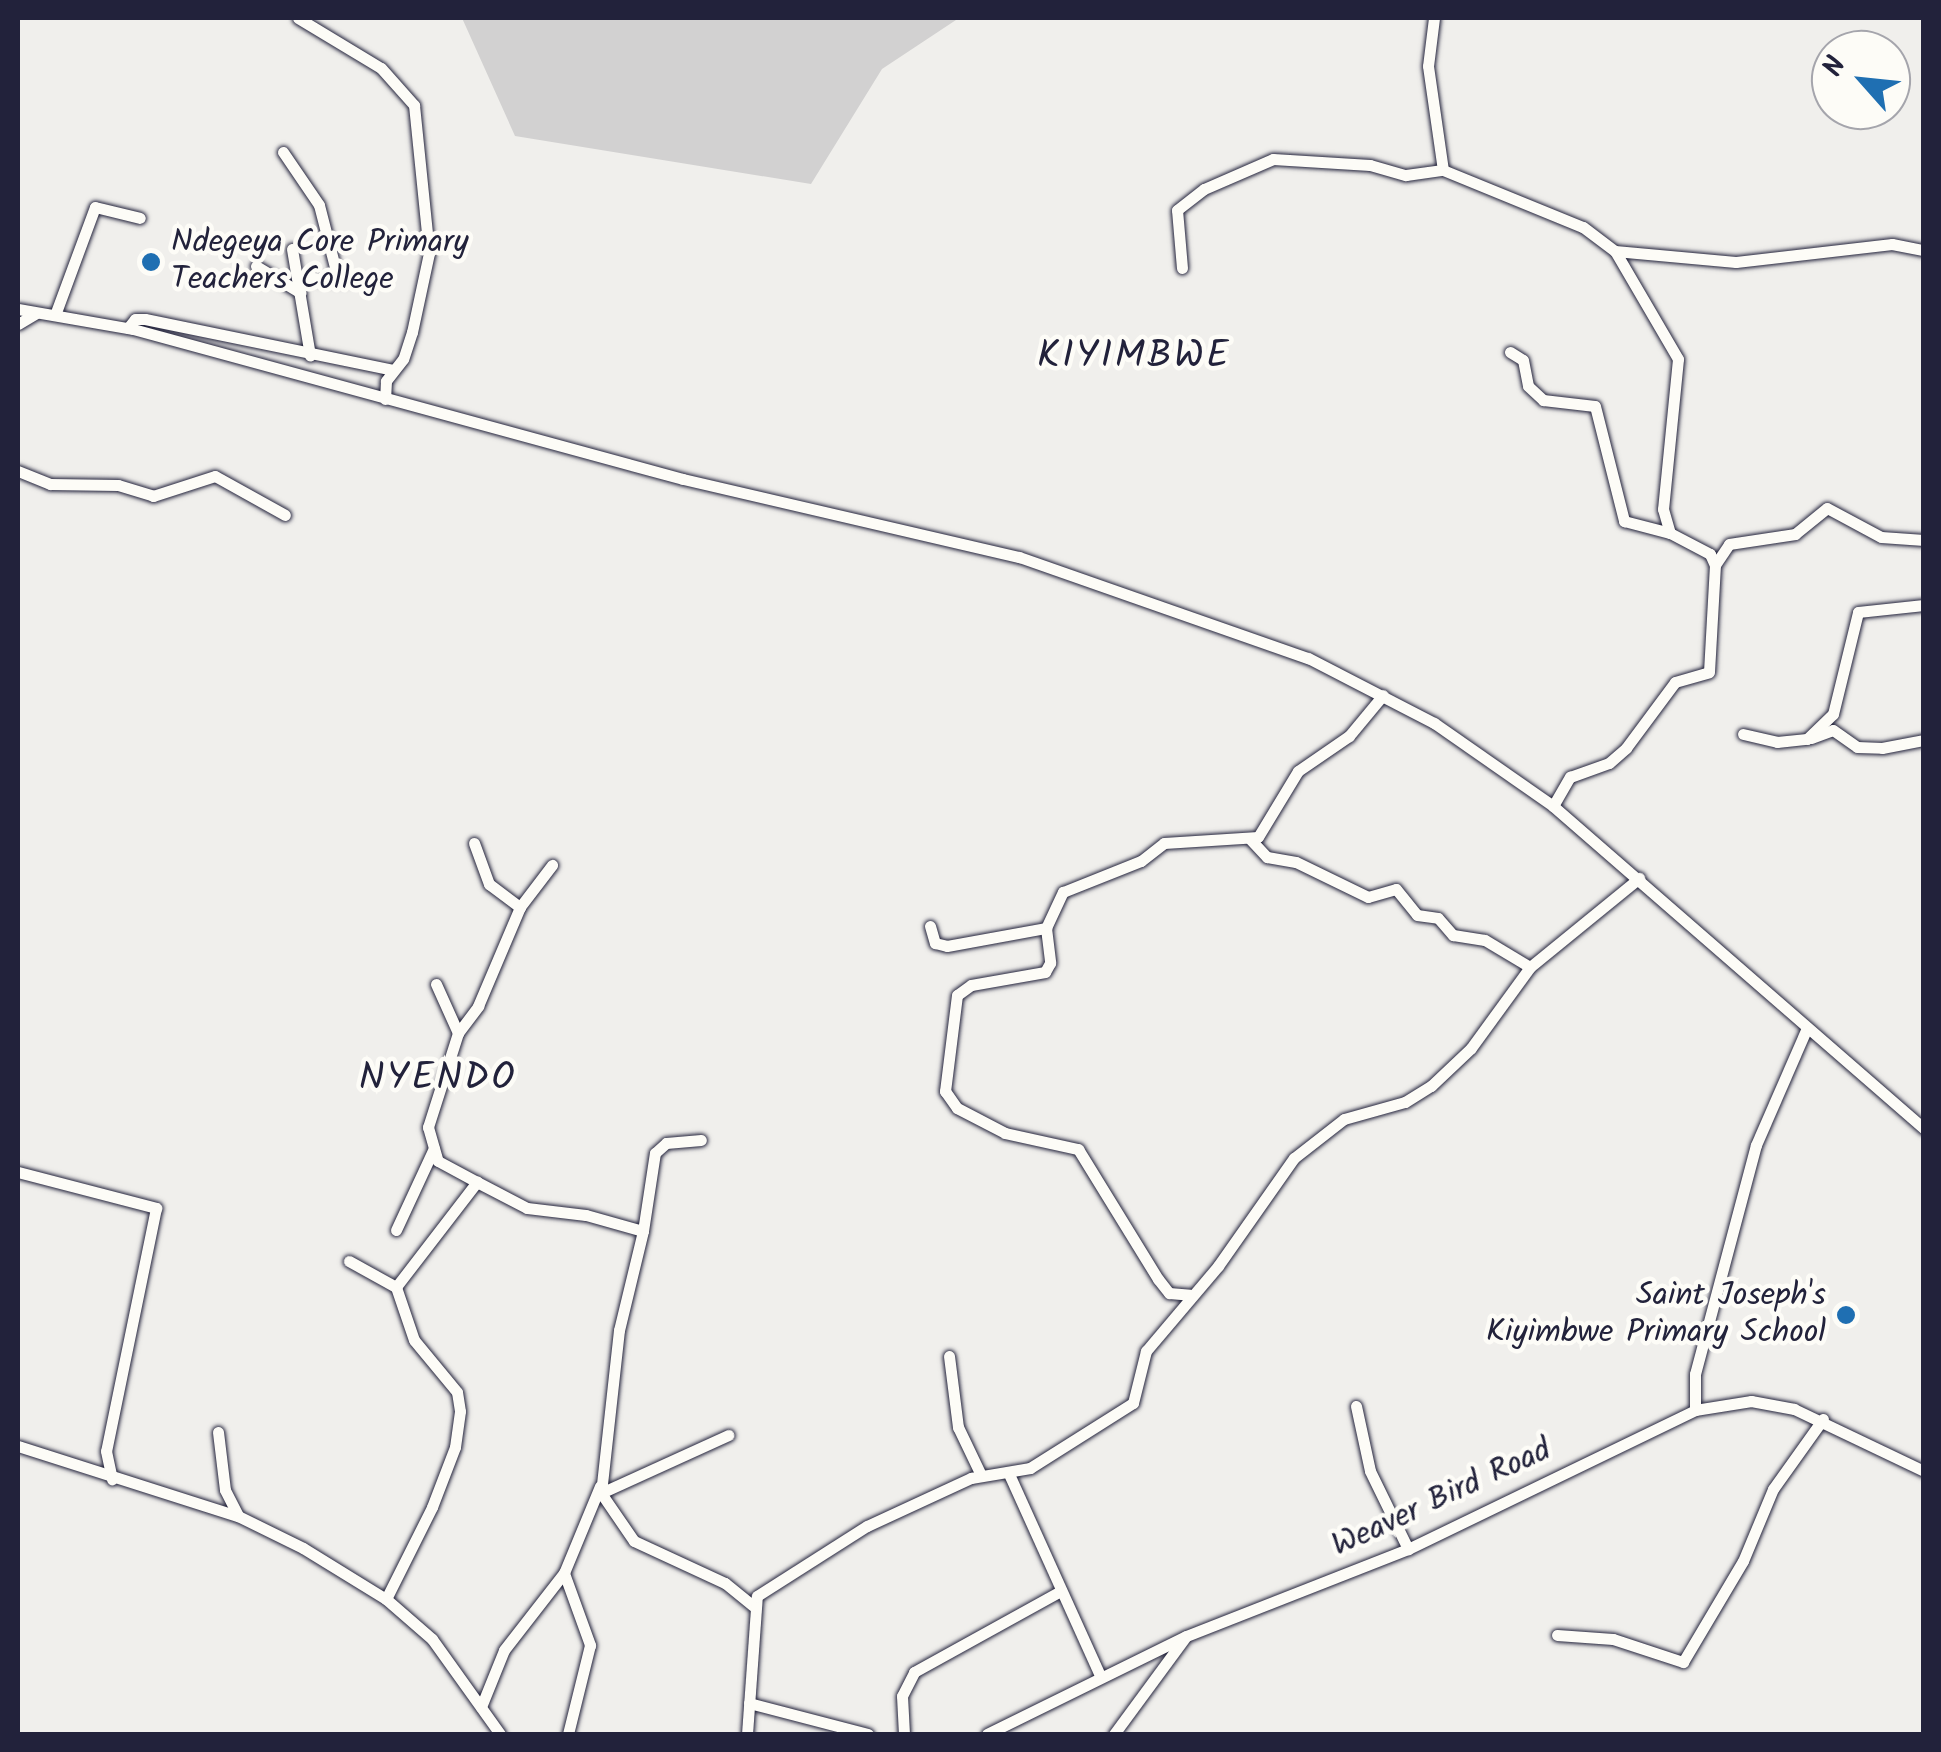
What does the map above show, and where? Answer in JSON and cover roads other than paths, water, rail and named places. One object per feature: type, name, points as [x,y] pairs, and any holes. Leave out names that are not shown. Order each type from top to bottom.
[{"type":"street","points":[[298,18],[382,68],[414,105],[429,253],[412,332],[392,370],[385,400]]},
{"type":"street","points":[[1434,18],[1428,66],[1444,170]]},
{"type":"street","points":[[284,152],[319,205],[341,277],[298,277]]},
{"type":"street","points":[[1182,268],[1178,210],[1244,170],[1273,159],[1370,164],[1406,175],[1444,170],[1583,227],[1616,251],[1678,358],[1664,509],[1670,533]]},
{"type":"street","points":[[55,315],[96,207],[140,218]]},
{"type":"street","points":[[1616,251],[1736,262],[1892,244],[1924,250]]},
{"type":"street","points":[[292,250],[310,355]]},
{"type":"street","points":[[256,266],[301,293]]},
{"type":"street","points":[[18,309],[128,328],[385,400],[1019,557],[1236,630],[1383,694],[1552,806],[1639,878],[1806,1030],[1923,1127]]},
{"type":"street","points":[[18,324],[36,313]]},
{"type":"street","points":[[128,328],[145,319],[392,370]]},
{"type":"street","points":[[1510,352],[1523,360],[1528,386],[1542,400],[1595,406],[1624,521],[1670,533],[1710,554],[1715,565],[1709,672],[1674,682],[1626,748],[1608,763],[1570,777],[1552,806]]},
{"type":"street","points":[[18,471],[50,484],[118,485],[153,496],[215,476],[285,514]]},
{"type":"street","points":[[1715,565],[1729,544],[1795,534],[1827,508],[1888,539],[1924,540]]},
{"type":"street","points":[[1807,739],[1834,714],[1858,612],[1924,605]]},
{"type":"street","points":[[1190,1294],[1169,1293],[1158,1279],[1078,1148],[1005,1133],[962,1111],[945,1091],[958,994],[971,985],[1044,972],[1050,963],[1046,928],[1064,892],[1141,862],[1164,843],[1250,839],[1262,834],[1298,771],[1337,746],[1383,694]]},
{"type":"street","points":[[1743,734],[1777,742],[1807,739],[1833,730],[1857,747],[1924,740]]},
{"type":"street","points":[[1250,839],[1267,857],[1296,862],[1368,897],[1396,888],[1417,915],[1438,918],[1454,935],[1484,940],[1530,967]]},
{"type":"street","points":[[474,843],[489,884],[520,906]]},
{"type":"street","points":[[552,865],[520,906],[478,1006],[458,1033],[428,1115],[434,1148],[442,1164],[527,1208],[586,1215],[643,1231]]},
{"type":"street","points":[[747,1734],[753,1606],[766,1589],[831,1546],[981,1476],[1030,1468],[1132,1402],[1146,1351],[1190,1294],[1218,1266],[1294,1158],[1344,1119],[1405,1102],[1431,1086],[1471,1048],[1530,967],[1639,878]]},
{"type":"street","points":[[930,926],[934,943],[946,946],[1046,928]]},
{"type":"street","points":[[436,984],[458,1033]]},
{"type":"street","points":[[1696,1410],[1695,1374],[1756,1144],[1806,1030]]},
{"type":"street","points":[[481,1707],[504,1650],[564,1573],[600,1490],[613,1424],[618,1330],[643,1231],[655,1153],[666,1144],[701,1140]]},
{"type":"street","points":[[396,1230],[434,1148]]},
{"type":"street","points":[[18,1172],[156,1208],[106,1451],[112,1479]]},
{"type":"street","points":[[396,1287],[477,1182]]},
{"type":"street","points":[[349,1261],[396,1287],[414,1340],[457,1392],[460,1410],[455,1447],[432,1506],[386,1599]]},
{"type":"street","points":[[949,1356],[958,1427],[981,1476]]},
{"type":"street","name":"Weaver Bird Road","points":[[987,1734],[1186,1636],[1408,1548],[1696,1410],[1751,1401],[1823,1419],[1924,1471]]},
{"type":"street","points":[[1356,1406],[1370,1471],[1408,1548]]},
{"type":"street","points":[[1557,1635],[1614,1639],[1683,1662],[1744,1562],[1774,1489],[1823,1419]]},
{"type":"street","points":[[218,1432],[225,1490],[238,1516]]},
{"type":"street","points":[[600,1490],[728,1435]]},
{"type":"street","points":[[18,1446],[238,1516],[386,1599],[432,1639],[499,1734]]},
{"type":"street","points":[[1009,1474],[1100,1676]]},
{"type":"street","points":[[600,1490],[634,1541],[725,1583],[753,1606]]},
{"type":"street","points":[[564,1573],[590,1645],[568,1734]]},
{"type":"street","points":[[904,1734],[902,1696],[914,1672],[1061,1591]]},
{"type":"street","points":[[1114,1734],[1186,1636]]},
{"type":"street","points":[[749,1703],[868,1734]]},
{"type":"place","name":"Ndegeya Core Primary Teachers College","points":[[151,262]]},
{"type":"place","name":"Saint Joseph's Kiyimbwe Primary School","points":[[1846,1315]]},
{"type":"district","name":"KIYIMBWE","points":[[1134,358]]},
{"type":"district","name":"NYENDO","points":[[438,1080]]}]
